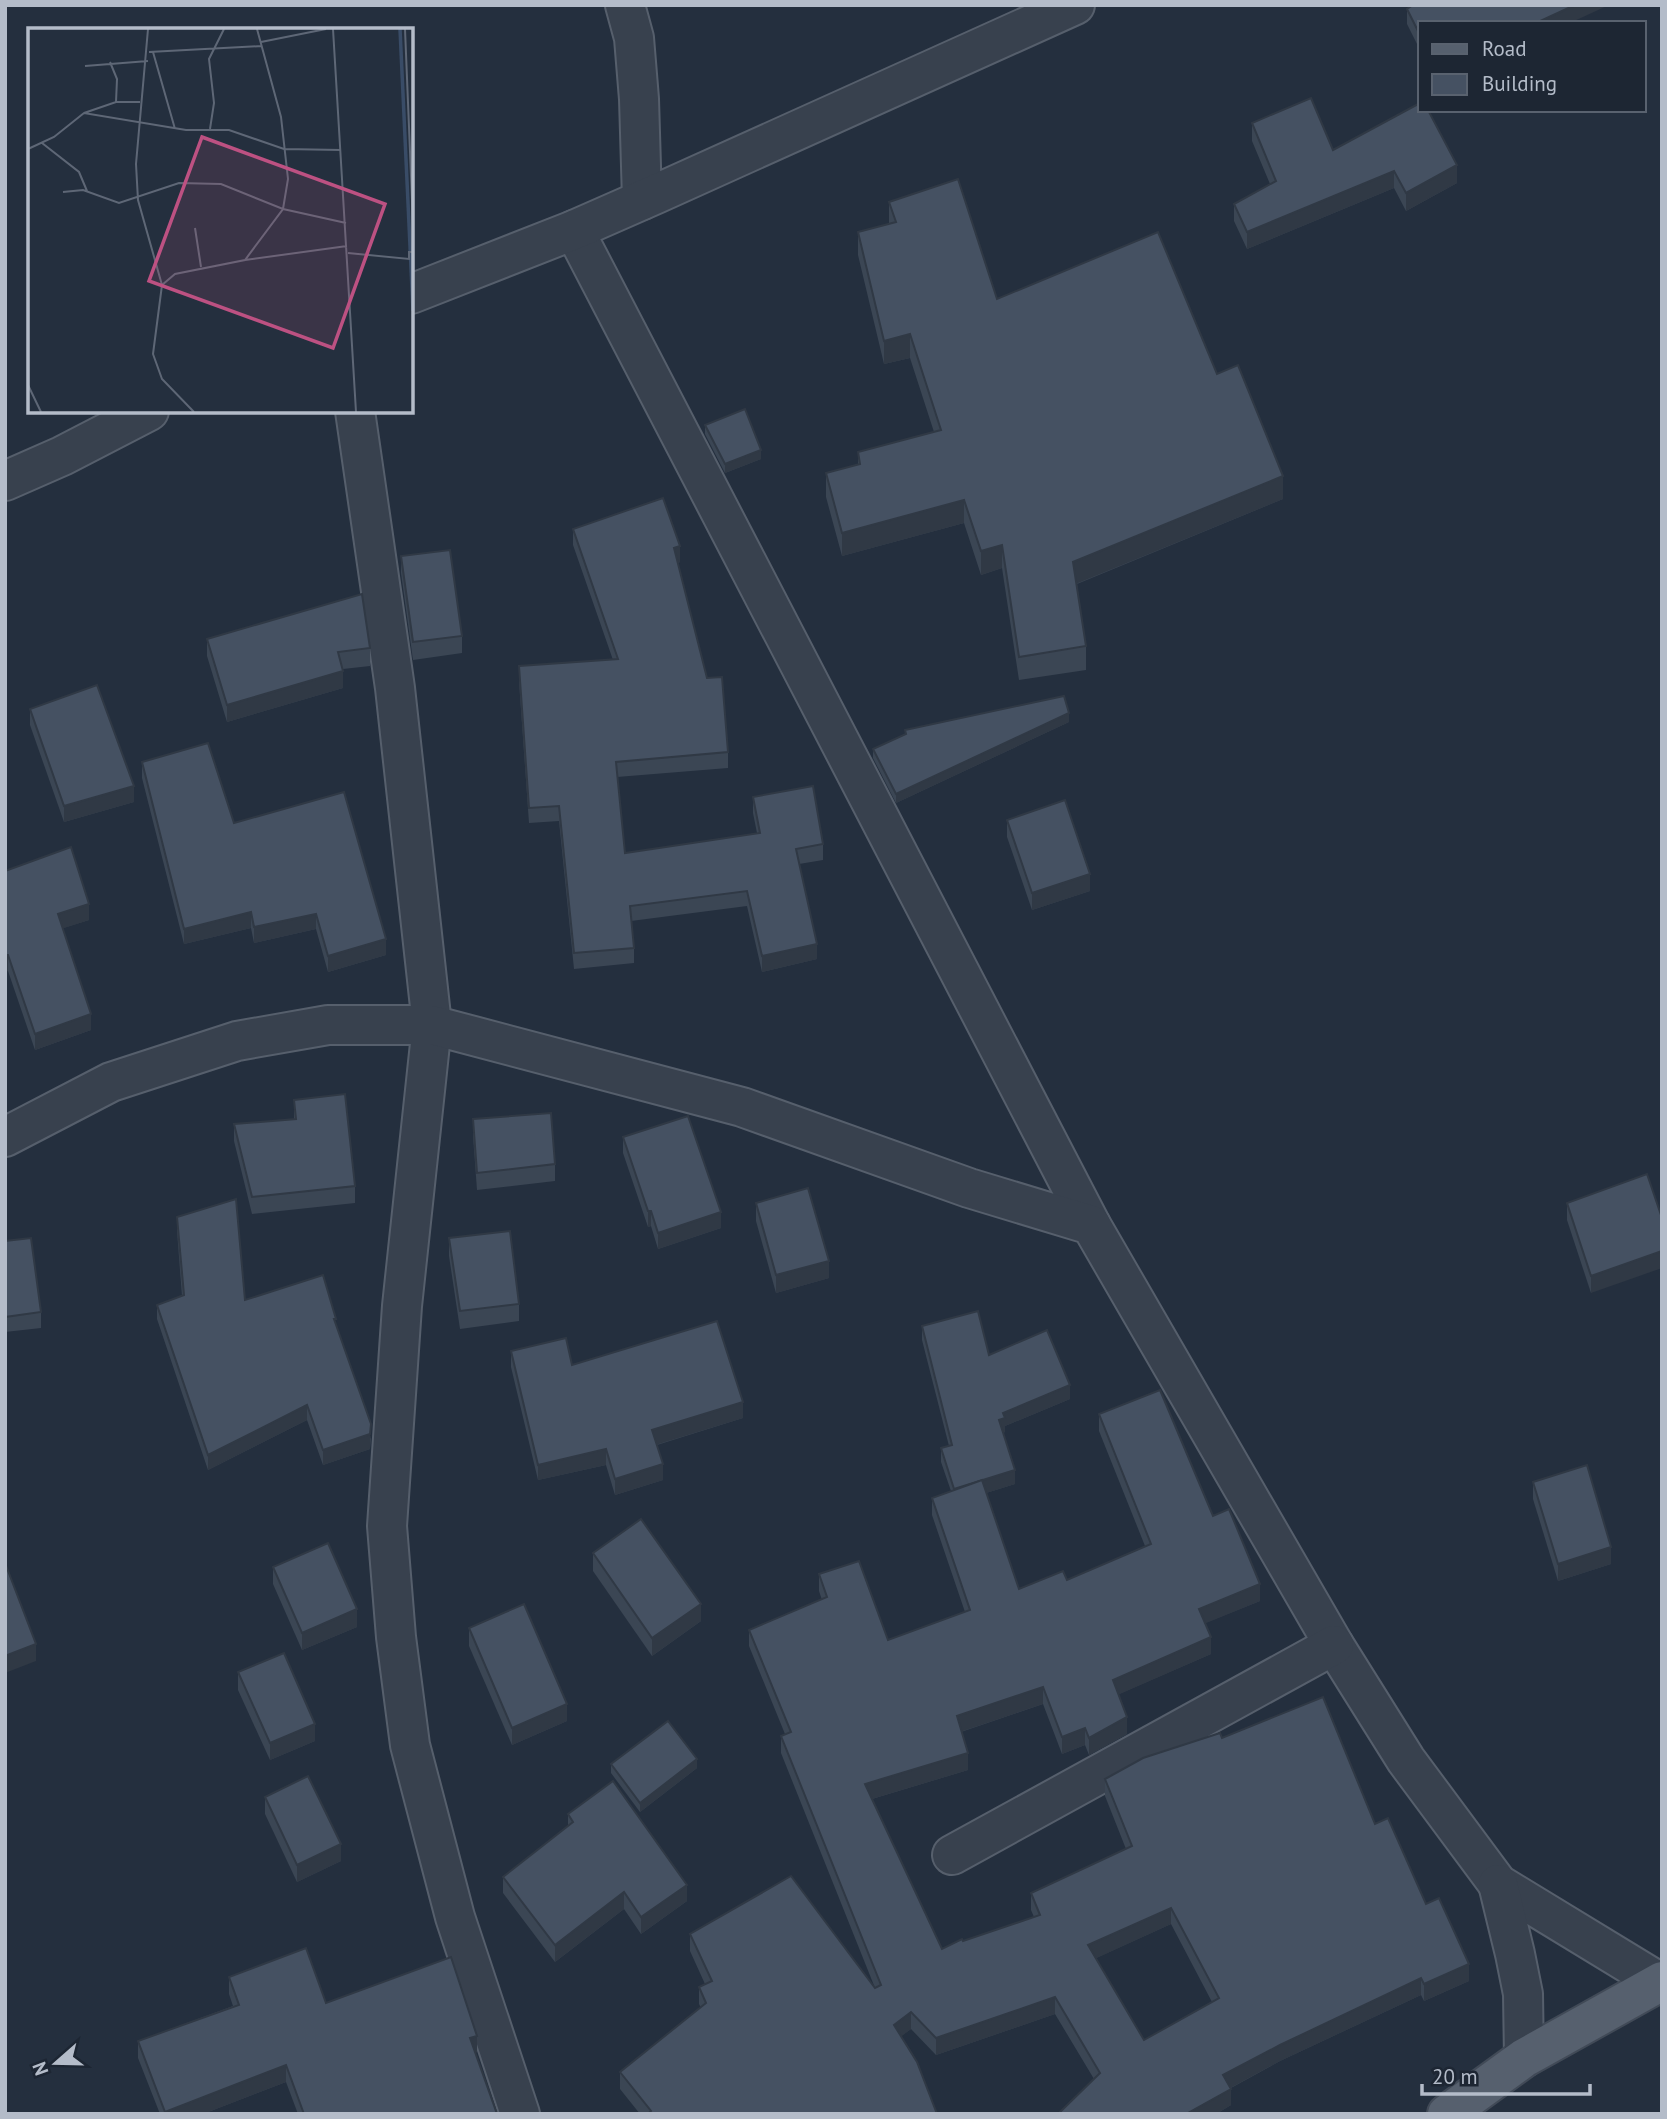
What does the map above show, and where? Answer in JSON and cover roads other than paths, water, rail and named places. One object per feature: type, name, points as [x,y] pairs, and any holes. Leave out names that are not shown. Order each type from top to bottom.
[{"type":"main road","points":[[1447,2114],[1524,2057],[1660,1982]]},
{"type":"street","points":[[625,5],[634,38],[642,200]]},
{"type":"street","points":[[413,293],[574,230],[1075,5]]},
{"type":"street","points":[[574,230],[1091,1225],[1334,1645],[1406,1760],[1498,1884],[1660,1982]]},
{"type":"street","points":[[5,481],[62,456],[145,413]]},
{"type":"street","points":[[355,413],[395,688],[432,1025],[402,1306],[387,1526],[397,1637],[410,1745],[455,1917],[520,2114]]},
{"type":"street","points":[[5,1137],[111,1082],[237,1041],[328,1025],[432,1025],[742,1107],[969,1188],[1091,1225]]},
{"type":"street","points":[[952,1855],[1334,1645]]},
{"type":"street","points":[[1498,1884],[1523,1994],[1524,2057]]}]
